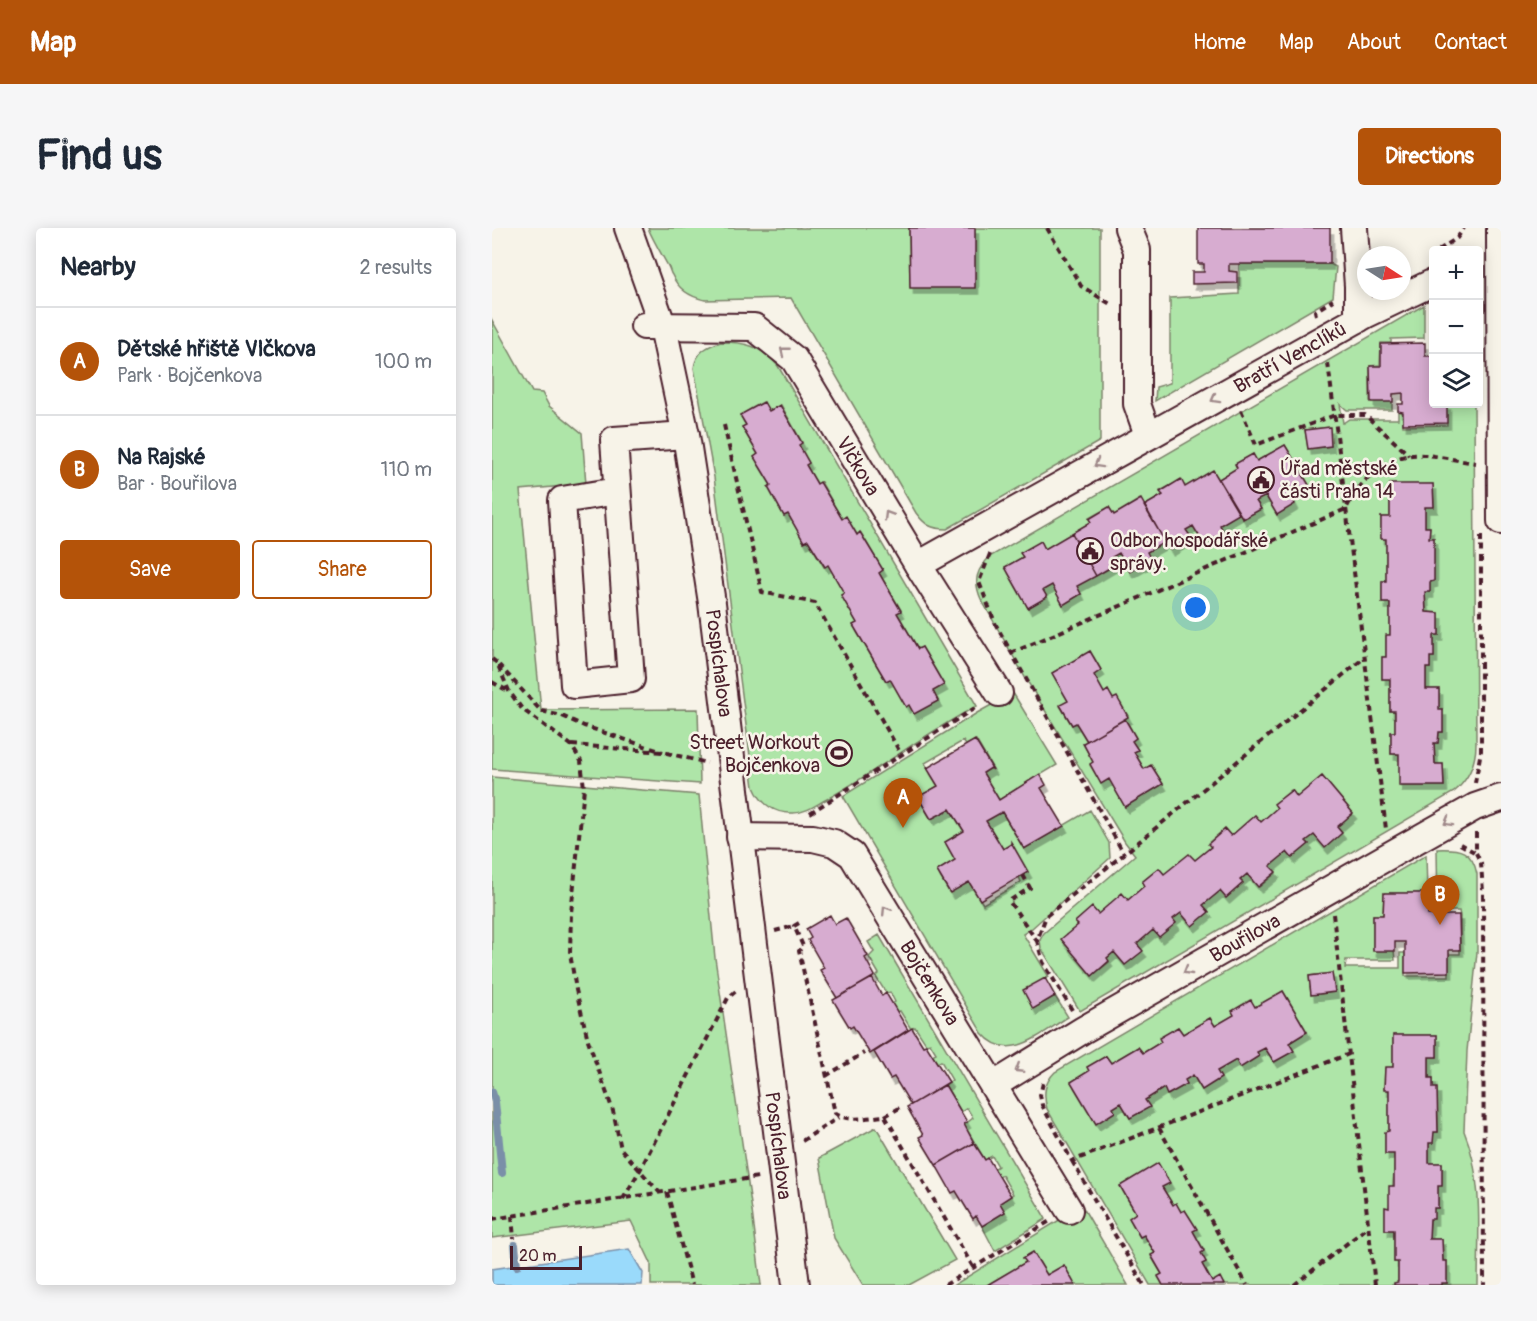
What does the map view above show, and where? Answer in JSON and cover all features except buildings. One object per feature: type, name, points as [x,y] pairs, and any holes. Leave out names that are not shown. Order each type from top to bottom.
[{"type":"street","name":"Pospíchalova","points":[[628,228],[653,326],[686,435],[712,603],[795,1285]]},
{"type":"street","points":[[1128,228],[1137,250],[1137,404],[1149,435]]},
{"type":"street","points":[[1354,228],[1358,319]]},
{"type":"street","points":[[1500,228],[1501,521]]},
{"type":"street","points":[[1483,261],[1501,258]]},
{"type":"street","name":"Bratří Venclíků","points":[[918,565],[1358,319],[1429,284]]},
{"type":"street","name":"Vlčkova","points":[[653,326],[754,327],[794,359],[918,565],[999,693]]},
{"type":"street","points":[[617,491],[562,500],[574,685],[631,680],[614,440],[686,435]]},
{"type":"street","name":"Bouřilova","points":[[994,1085],[1083,1030],[1390,855],[1475,807],[1501,798]]},
{"type":"street","name":"Bojčenkova","points":[[740,837],[813,837],[834,843],[852,855],[1069,1210]]},
{"type":"path","points":[[1047,228],[1081,286],[1137,320]]},
{"type":"path","points":[[1444,246],[1456,238],[1464,228]]},
{"type":"path","points":[[1323,340],[1335,416],[1390,855]]},
{"type":"path","points":[[1230,414],[1240,408],[1256,445],[1335,416],[1365,415],[1410,455]]},
{"type":"path","points":[[724,425],[762,592],[814,603],[901,754]]},
{"type":"path","points":[[1011,653],[1346,509],[1353,493],[1368,477],[1395,459],[1410,455],[1481,464]]},
{"type":"path","points":[[1000,548],[990,554],[980,582],[996,625],[1124,854]]},
{"type":"path","points":[[1037,941],[1046,915],[1364,657]]},
{"type":"path","points":[[492,659],[541,711],[562,716],[584,726],[663,752],[732,768]]},
{"type":"path","points":[[497,663],[509,691],[522,709],[572,745],[581,761],[584,788],[571,913],[570,953],[576,990],[588,1040],[613,1111],[621,1149],[660,1193]]},
{"type":"path","points":[[492,682],[509,691]]},
{"type":"path","points":[[803,817],[999,693]]},
{"type":"path","points":[[572,745],[663,752]]},
{"type":"path","points":[[1452,843],[1458,843],[1476,853]]},
{"type":"path","points":[[1023,875],[1030,888],[1009,901],[1037,941],[1042,962],[1083,1030]]},
{"type":"path","points":[[1330,890],[1375,1285]]},
{"type":"path","points":[[769,933],[799,923]]},
{"type":"path","points":[[794,926],[803,945],[799,951],[835,1113],[847,1119],[885,1116],[903,1107]]},
{"type":"path","points":[[622,1198],[640,1170],[728,998],[757,970]]},
{"type":"path","points":[[826,1076],[864,1053]]},
{"type":"path","points":[[1072,1161],[1349,1054]]},
{"type":"path","points":[[1045,1078],[1040,1095],[1042,1105],[1144,1285]]},
{"type":"path","points":[[885,1116],[973,1267]]},
{"type":"path","points":[[794,1147],[839,1117]]},
{"type":"path","points":[[1159,1128],[1247,1285]]},
{"type":"path","points":[[492,1219],[781,1173]]},
{"type":"path","points":[[667,1192],[692,1285]]},
{"type":"path","points":[[945,1285],[1093,1196]]},
{"type":"path","points":[[512,1216],[514,1239]]},
{"type":"path","points":[[1295,1285],[1368,1227]]},
{"type":"green space","points":[[648,228],[909,228],[910,287],[975,287],[975,228],[1100,228],[1100,441],[947,529],[929,526],[916,513],[791,298],[705,300],[695,297],[681,288],[675,280]]},
{"type":"green space","points":[[1239,264],[1330,264],[1336,267],[1333,297],[1155,401],[1156,387],[1170,383],[1170,298],[1239,294]]},
{"type":"green space","points":[[1424,305],[1424,338],[1391,339],[1391,343],[1381,343],[1380,365],[1370,366],[1370,401],[1392,401],[1392,410],[1347,410],[1340,404],[1343,423],[1349,419],[1398,419],[1398,410],[1403,412],[1403,426],[1447,425],[1446,408],[1474,408],[1476,743],[1471,770],[1454,792],[1080,1011],[1041,948],[1040,940],[1044,933],[1135,855],[1026,679],[981,599],[977,587],[977,576],[991,556]],"holes":[[[1329,427],[1331,446],[1308,449],[1305,430]],[[1285,445],[1309,485],[1291,496],[1277,514],[1266,496],[1256,501],[1261,509],[1243,519],[1219,479],[1237,468],[1235,464],[1253,454],[1257,461]],[[1181,480],[1185,487],[1238,514],[1220,525],[1224,533],[1204,544],[1193,526],[1186,530],[1190,538],[1170,550],[1165,542],[1147,552],[1119,553],[1112,557],[1116,565],[1077,586],[1081,594],[1063,605],[1052,585],[1043,590],[1047,597],[1028,608],[1005,567],[1023,557],[1041,541],[1045,549],[1091,522],[1089,518],[1109,507],[1114,515],[1140,499],[1144,506],[1163,495],[1160,491]],[[1433,484],[1434,506],[1425,507],[1425,527],[1430,527],[1429,538],[1434,538],[1434,581],[1430,582],[1430,592],[1425,592],[1426,612],[1439,613],[1439,635],[1434,635],[1434,657],[1430,657],[1430,668],[1426,668],[1426,689],[1439,689],[1439,710],[1443,710],[1443,732],[1439,732],[1438,743],[1434,743],[1435,764],[1443,764],[1444,786],[1400,786],[1399,754],[1391,754],[1391,732],[1395,732],[1395,711],[1390,711],[1390,679],[1382,679],[1382,657],[1386,657],[1386,636],[1390,635],[1390,603],[1382,603],[1382,581],[1386,581],[1386,539],[1381,539],[1381,517],[1390,517],[1390,485]],[[1090,651],[1101,670],[1094,675],[1104,693],[1108,690],[1113,699],[1117,698],[1128,716],[1125,719],[1136,738],[1132,741],[1138,750],[1134,752],[1144,769],[1152,766],[1163,784],[1125,807],[1109,779],[1101,783],[1090,765],[1093,762],[1083,744],[1087,741],[1076,723],[1072,725],[1060,706],[1068,701],[1052,673]],[[1322,776],[1353,813],[1337,827],[1342,833],[1326,847],[1314,835],[1306,841],[1309,844],[1292,858],[1287,852],[1270,866],[1276,873],[1259,887],[1247,874],[1240,880],[1243,883],[1226,898],[1220,891],[1203,905],[1209,912],[1192,926],[1181,913],[1173,919],[1175,923],[1159,936],[1153,930],[1137,944],[1142,951],[1125,965],[1114,952],[1107,958],[1109,962],[1092,976],[1062,939],[1078,925],[1075,922],[1092,908],[1098,914],[1122,894],[1128,900],[1144,886],[1142,882],[1159,868],[1164,874],[1195,860],[1211,847],[1208,843],[1225,829],[1231,836],[1255,815],[1261,822],[1277,808],[1275,804],[1291,790],[1297,797]]]},
{"type":"green space","points":[[492,320],[532,392],[542,393],[549,406],[582,433],[586,484],[520,490],[541,710],[698,709],[700,784],[492,769]]},
{"type":"green space","points":[[721,342],[752,346],[772,359],[778,366],[977,706],[846,788],[798,813],[780,812],[769,807],[754,787],[714,477],[694,368],[700,354]],"holes":[[[763,402],[769,411],[781,405],[802,442],[799,445],[809,463],[806,465],[817,484],[821,482],[842,519],[846,517],[857,535],[861,533],[883,570],[879,573],[901,610],[897,613],[918,649],[922,647],[944,685],[933,691],[938,701],[914,714],[909,705],[906,707],[890,679],[886,681],[853,625],[857,623],[828,565],[824,567],[808,540],[804,542],[788,514],[784,516],[768,488],[771,485],[754,457],[758,454],[742,427],[746,425],[740,415]]]},
{"type":"green space","points":[[1013,693],[1057,765],[999,800],[983,773],[993,769],[976,740],[966,745],[963,741],[925,763],[938,786],[918,797],[931,819],[950,809],[964,831],[945,842],[955,860],[937,871],[949,892],[969,882],[983,904],[1021,882],[1019,877],[1028,872],[1012,844],[1003,849],[986,821],[1002,812],[1024,849],[1090,810],[1109,843],[1110,858],[1023,934],[1049,977],[1025,990],[1034,1008],[1055,996],[1068,1017],[1025,1043],[1003,1046],[992,1042],[982,1033],[843,796]]},
{"type":"green space","points":[[492,777],[699,795],[715,958],[761,1285],[651,1285],[651,1263],[631,1221],[492,1238]]},
{"type":"green space","points":[[1437,849],[1464,852],[1472,860],[1477,874],[1477,952],[1467,1051],[1464,1131],[1475,1168],[1477,1188],[1478,1285],[1442,1285],[1442,1283],[1447,1283],[1447,1261],[1443,1261],[1442,1239],[1429,1239],[1430,1219],[1434,1208],[1438,1208],[1438,1186],[1442,1185],[1442,1163],[1429,1163],[1429,1143],[1434,1132],[1438,1132],[1437,1089],[1433,1088],[1433,1078],[1429,1078],[1429,1057],[1437,1057],[1437,1035],[1393,1035],[1393,1067],[1385,1068],[1384,1089],[1389,1090],[1389,1131],[1385,1132],[1385,1153],[1394,1154],[1389,1208],[1385,1208],[1385,1230],[1394,1230],[1394,1262],[1398,1262],[1398,1282],[1394,1285],[1224,1285],[1220,1278],[1212,1282],[1202,1264],[1206,1262],[1201,1253],[1204,1250],[1193,1231],[1196,1229],[1185,1210],[1181,1212],[1176,1203],[1173,1205],[1162,1187],[1169,1183],[1158,1164],[1120,1186],[1136,1213],[1129,1218],[1140,1237],[1144,1235],[1155,1253],[1151,1256],[1162,1274],[1158,1277],[1163,1285],[1150,1285],[1047,1109],[1045,1089],[1051,1076],[1426,855],[1427,893],[1384,893],[1383,915],[1373,915],[1373,950],[1394,950],[1395,960],[1346,960],[1345,968],[1400,968],[1400,953],[1405,953],[1405,976],[1449,976],[1449,954],[1460,954],[1460,916],[1459,911],[1438,911]],"holes":[[[1332,973],[1335,992],[1311,995],[1309,976]],[[1283,991],[1307,1032],[1289,1043],[1293,1051],[1275,1062],[1265,1048],[1257,1052],[1259,1056],[1240,1068],[1236,1060],[1217,1071],[1221,1078],[1202,1090],[1193,1075],[1185,1080],[1187,1084],[1168,1095],[1164,1088],[1145,1100],[1149,1107],[1130,1118],[1121,1103],[1113,1108],[1115,1112],[1096,1123],[1071,1082],[1089,1071],[1087,1067],[1106,1056],[1111,1063],[1138,1047],[1143,1053],[1161,1042],[1160,1038],[1178,1027],[1183,1034],[1210,1018],[1215,1026],[1234,1015],[1232,1011],[1250,1000],[1255,1007]]]},
{"type":"green space","points":[[879,935],[1046,1219],[995,1251],[982,1226],[1005,1212],[1000,1203],[1013,1194],[1002,1175],[999,1177],[994,1169],[998,1166],[992,1156],[985,1160],[964,1125],[973,1118],[967,1108],[961,1112],[945,1085],[952,1080],[941,1061],[937,1063],[932,1055],[936,1053],[930,1043],[926,1044],[915,1027],[911,1029],[900,1011],[897,1012],[892,1004],[895,1002],[890,992],[886,993],[876,977],[879,974],[869,957],[874,952],[868,942]]},
{"type":"green space","points":[[876,1127],[955,1260],[909,1285],[863,1285],[834,1238],[819,1158]]},
{"type":"green space","points":[[1082,1206],[1128,1285],[1075,1285],[1064,1265],[1047,1275],[1033,1252],[1023,1258],[1026,1262],[987,1285],[954,1285]]},
{"type":"water","points":[[629,1249],[643,1273],[642,1285],[492,1285],[492,1269]]},
{"type":"waterway","points":[[492,1092],[502,1173]]},
{"type":"waterway","points":[[515,1245],[517,1266]]},
{"type":"place","name":"Úřad městské části Praha 14","points":[[1261,480]]},
{"type":"place","name":"Odbor hospodářské správy.","points":[[1090,551]]},
{"type":"place","name":"Street Workout Bojčenkova","points":[[839,753]]},
{"type":"place","name":"Dětské hřiště Vlčkova","points":[[903,828]]},
{"type":"place","name":"Na Rajské","points":[[1440,925]]}]
